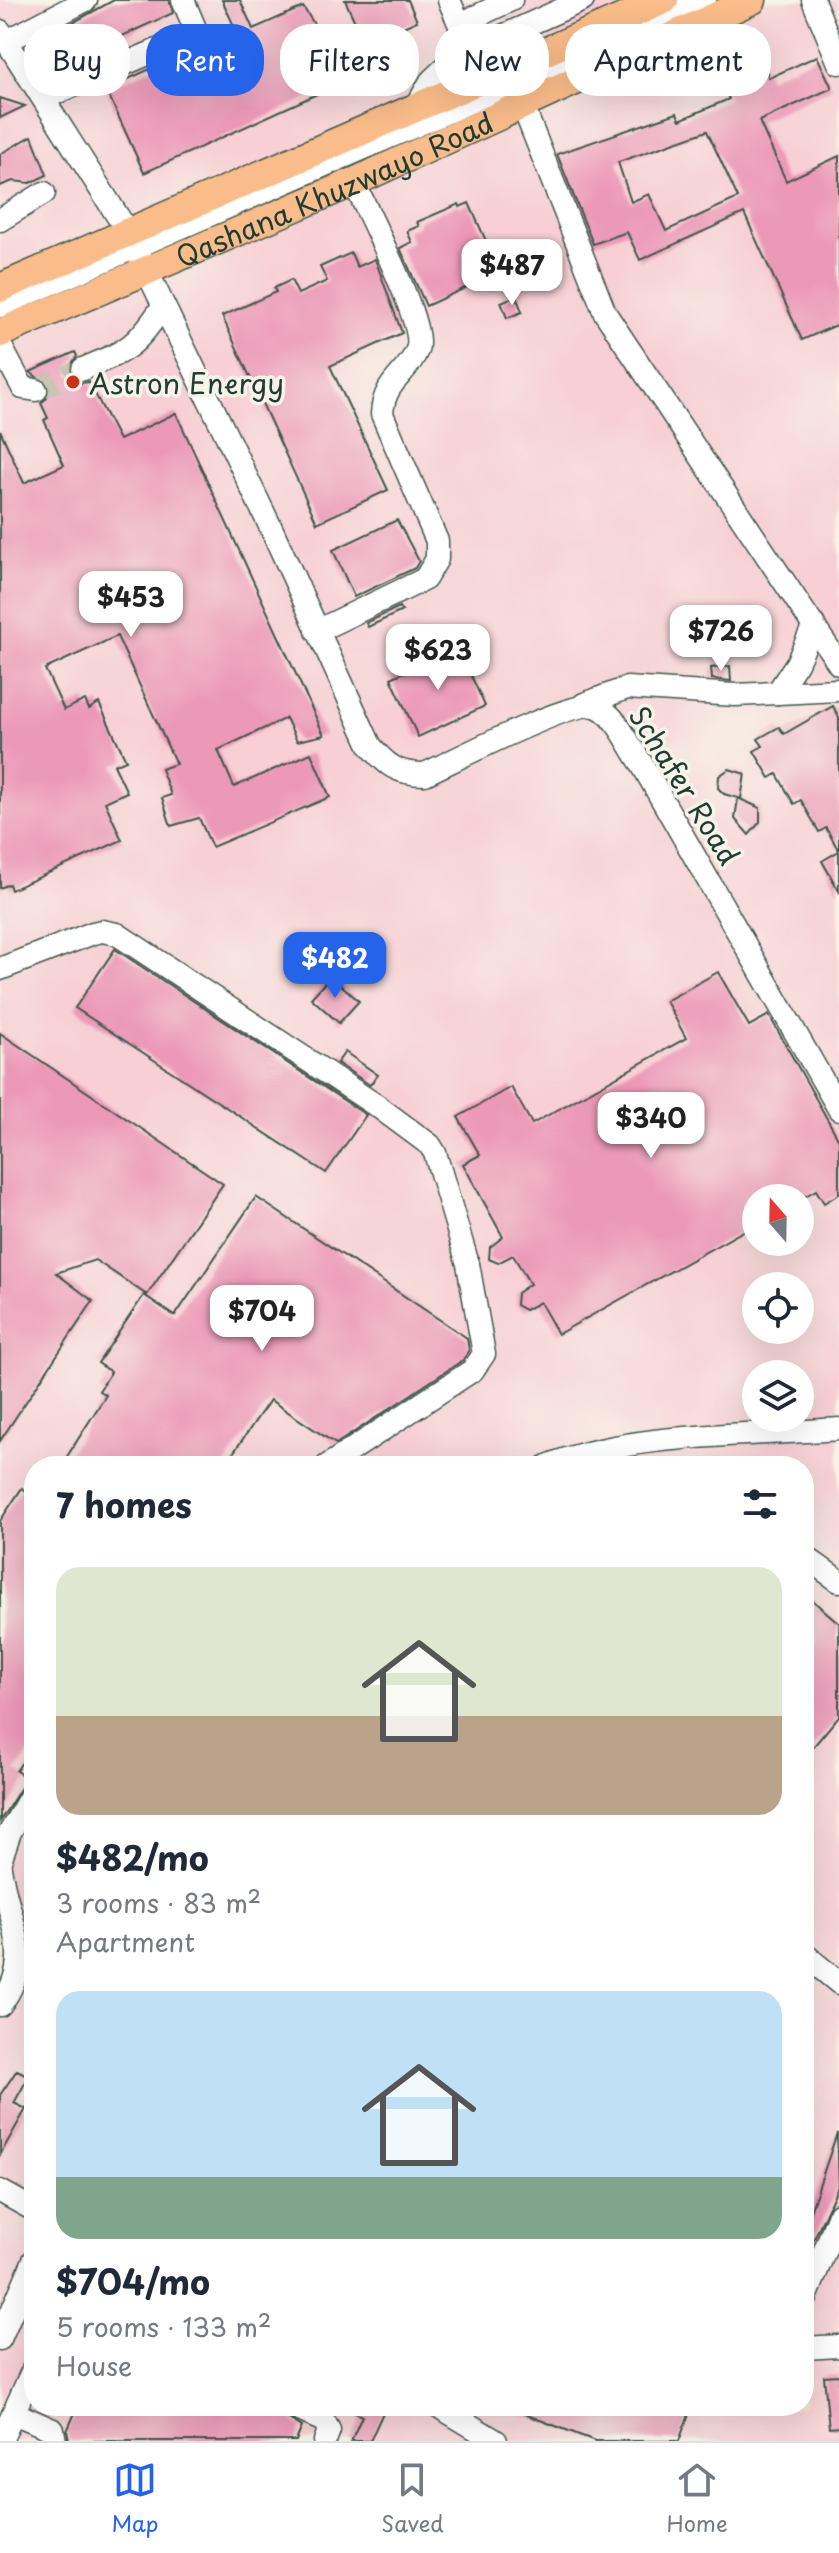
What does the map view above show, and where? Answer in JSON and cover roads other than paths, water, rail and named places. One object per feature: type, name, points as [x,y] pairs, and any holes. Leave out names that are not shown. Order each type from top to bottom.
[{"type":"main road","name":"Qashana Khuzwayo Road","points":[[0,333],[137,252],[414,111],[664,0]]},
{"type":"main road","name":"Qashana Khuzwayo Road","points":[[0,288],[137,252],[354,182],[752,0]]},
{"type":"street","points":[[3,36],[86,0]]},
{"type":"street","points":[[45,98],[197,33],[183,0]]},
{"type":"street","points":[[449,0],[460,24],[511,0]]},
{"type":"street","points":[[0,306],[137,252],[705,0]]},
{"type":"street","points":[[813,0],[839,63]]},
{"type":"street","name":"Qashana Khuzwayo Road","points":[[527,24],[574,2]]},
{"type":"street","name":"Schafer Road","points":[[3,36],[45,98],[137,252],[370,745],[388,767],[407,774],[425,774],[584,704],[596,706],[606,713],[640,761],[839,1109]]},
{"type":"street","name":"Qashana Khuzwayo Road","points":[[414,111],[435,78]]},
{"type":"street","points":[[522,104],[605,313],[839,664]]},
{"type":"street","points":[[317,631],[425,579],[437,559],[437,541],[382,414],[383,397],[416,351],[417,325],[354,182]]},
{"type":"street","points":[[0,220],[44,193]]},
{"type":"street","points":[[83,369],[130,349],[140,341],[163,306]]},
{"type":"street","points":[[0,345],[23,388],[36,390]]},
{"type":"street","points":[[777,693],[797,663],[814,625]]},
{"type":"street","points":[[584,704],[627,688],[706,695],[839,690]]},
{"type":"street","points":[[0,969],[93,933],[117,934],[380,1108],[435,1153],[468,1264],[484,1354],[473,1370],[342,1456]]},
{"type":"street","points":[[584,1456],[644,1445],[839,1429]]},
{"type":"street","points":[[814,1563],[839,1581]]},
{"type":"street","points":[[0,2005],[14,1986],[18,1955],[0,1864],[10,1832],[24,1808]]},
{"type":"street","points":[[814,1962],[839,1983]]},
{"type":"street","points":[[0,2191],[24,2204]]},
{"type":"street","points":[[814,2278],[839,2214]]},
{"type":"street","points":[[0,2339],[24,2299]]},
{"type":"street","points":[[814,2347],[839,2346]]},
{"type":"street","points":[[1,2441],[24,2390]]},
{"type":"street","points":[[14,2413],[53,2430],[55,2441]]},
{"type":"street","points":[[313,2416],[324,2421],[329,2430],[325,2441]]},
{"type":"street","points":[[455,2416],[496,2441]]},
{"type":"tunnel","points":[[36,390],[83,369]]},
{"type":"place","name":"Astron Energy","points":[[73,382]]}]
